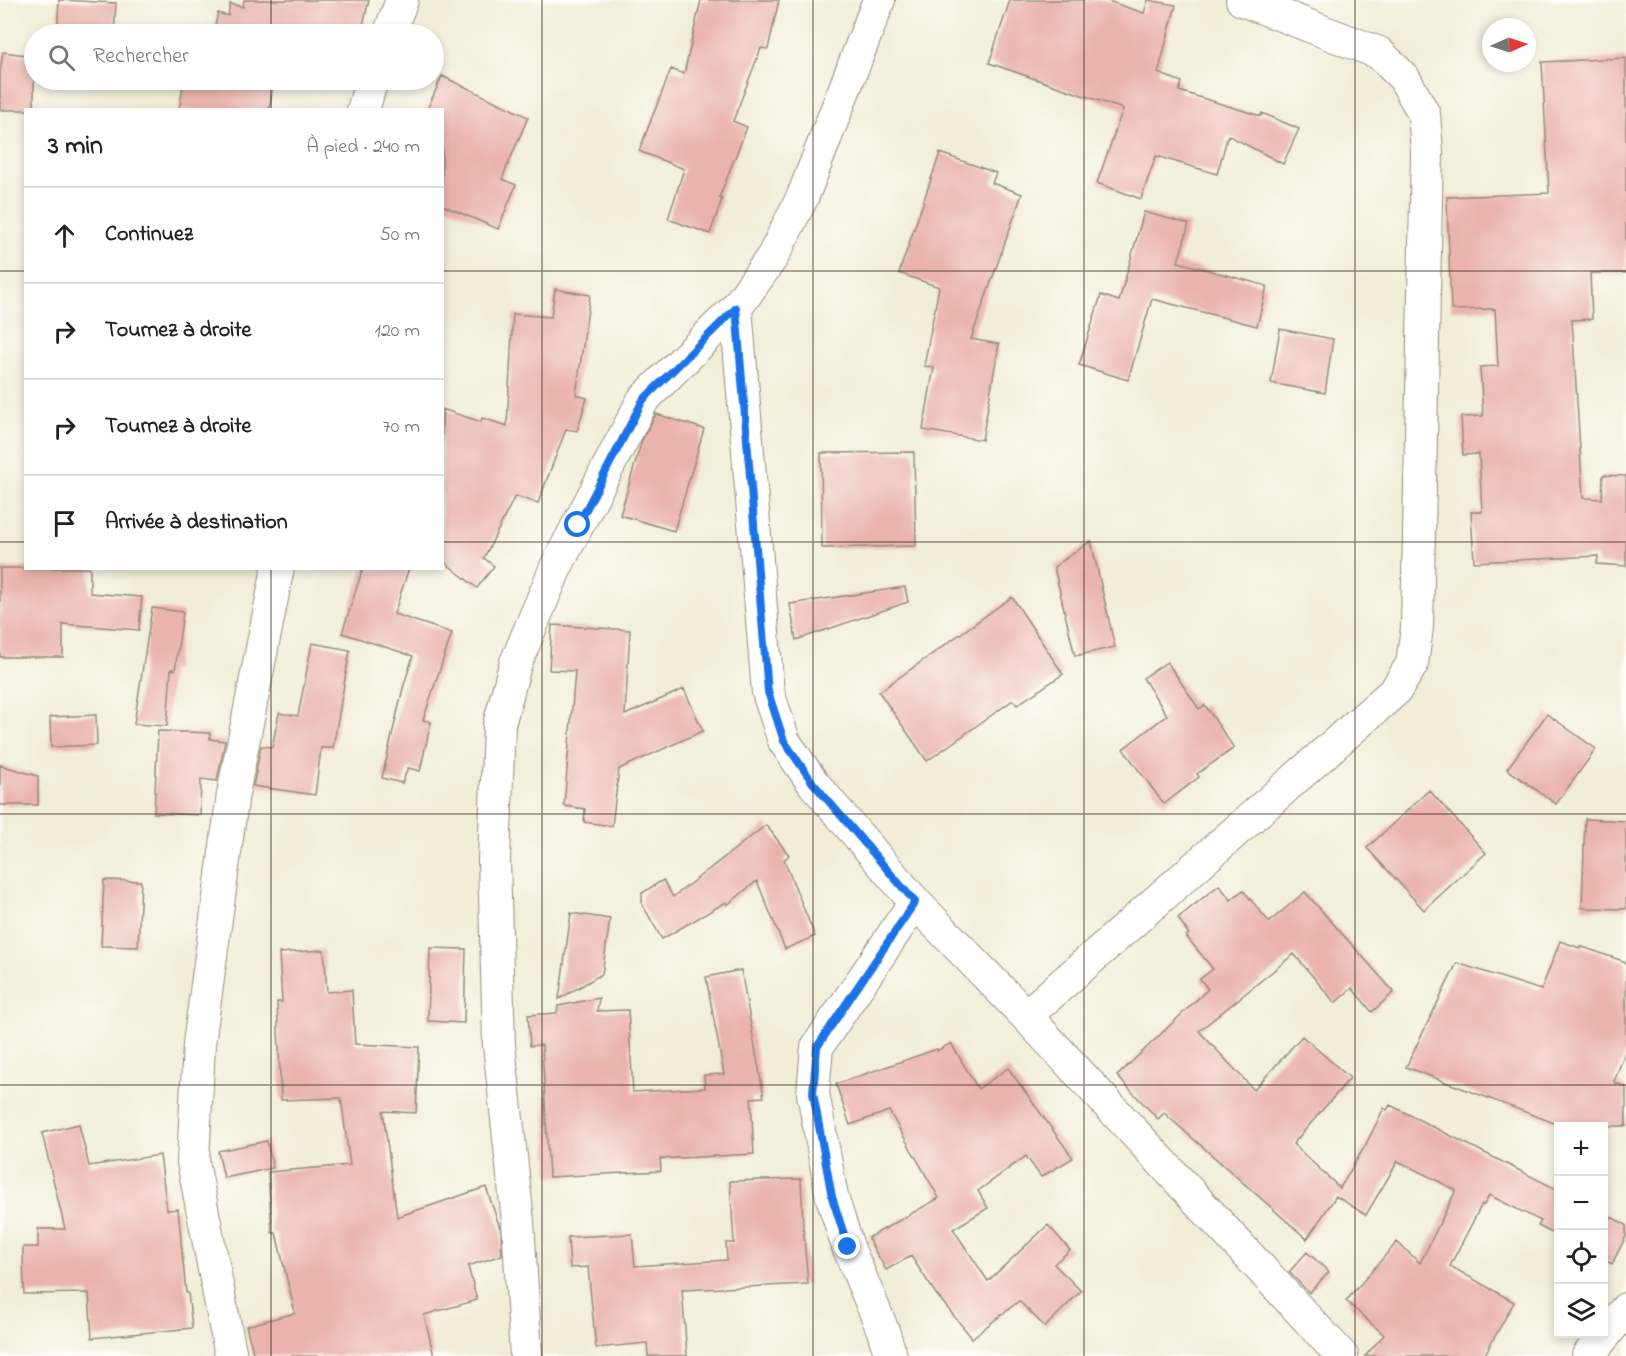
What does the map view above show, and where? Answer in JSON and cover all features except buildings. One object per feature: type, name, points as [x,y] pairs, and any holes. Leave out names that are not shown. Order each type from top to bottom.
[{"type":"street","points":[[393,24],[402,0]]},
{"type":"street","points":[[526,1356],[518,1222],[499,1045],[494,860],[499,725],[515,665],[556,567],[643,400],[736,308],[773,256],[803,196],[879,0]]},
{"type":"street","points":[[1026,1016],[1396,690],[1413,664],[1417,616],[1427,163],[1424,114],[1404,78],[1379,53],[1242,0]]},
{"type":"street","points":[[364,108],[369,90]]},
{"type":"street","points":[[736,308],[768,692],[784,741],[813,783],[915,902],[1026,1016],[1342,1356]]},
{"type":"street","points":[[231,1356],[193,1162],[199,1044],[233,794],[278,570]]},
{"type":"street","points":[[891,1356],[882,1328],[848,1247],[832,1197],[813,1093],[817,1047],[915,902]]},
{"type":"street","points":[[1588,1356],[1626,1309]]},
{"type":"route","points":[[578,525],[643,400],[736,308],[768,692],[784,741],[813,783],[915,902],[817,1047],[813,1093],[832,1197],[848,1247]]}]
